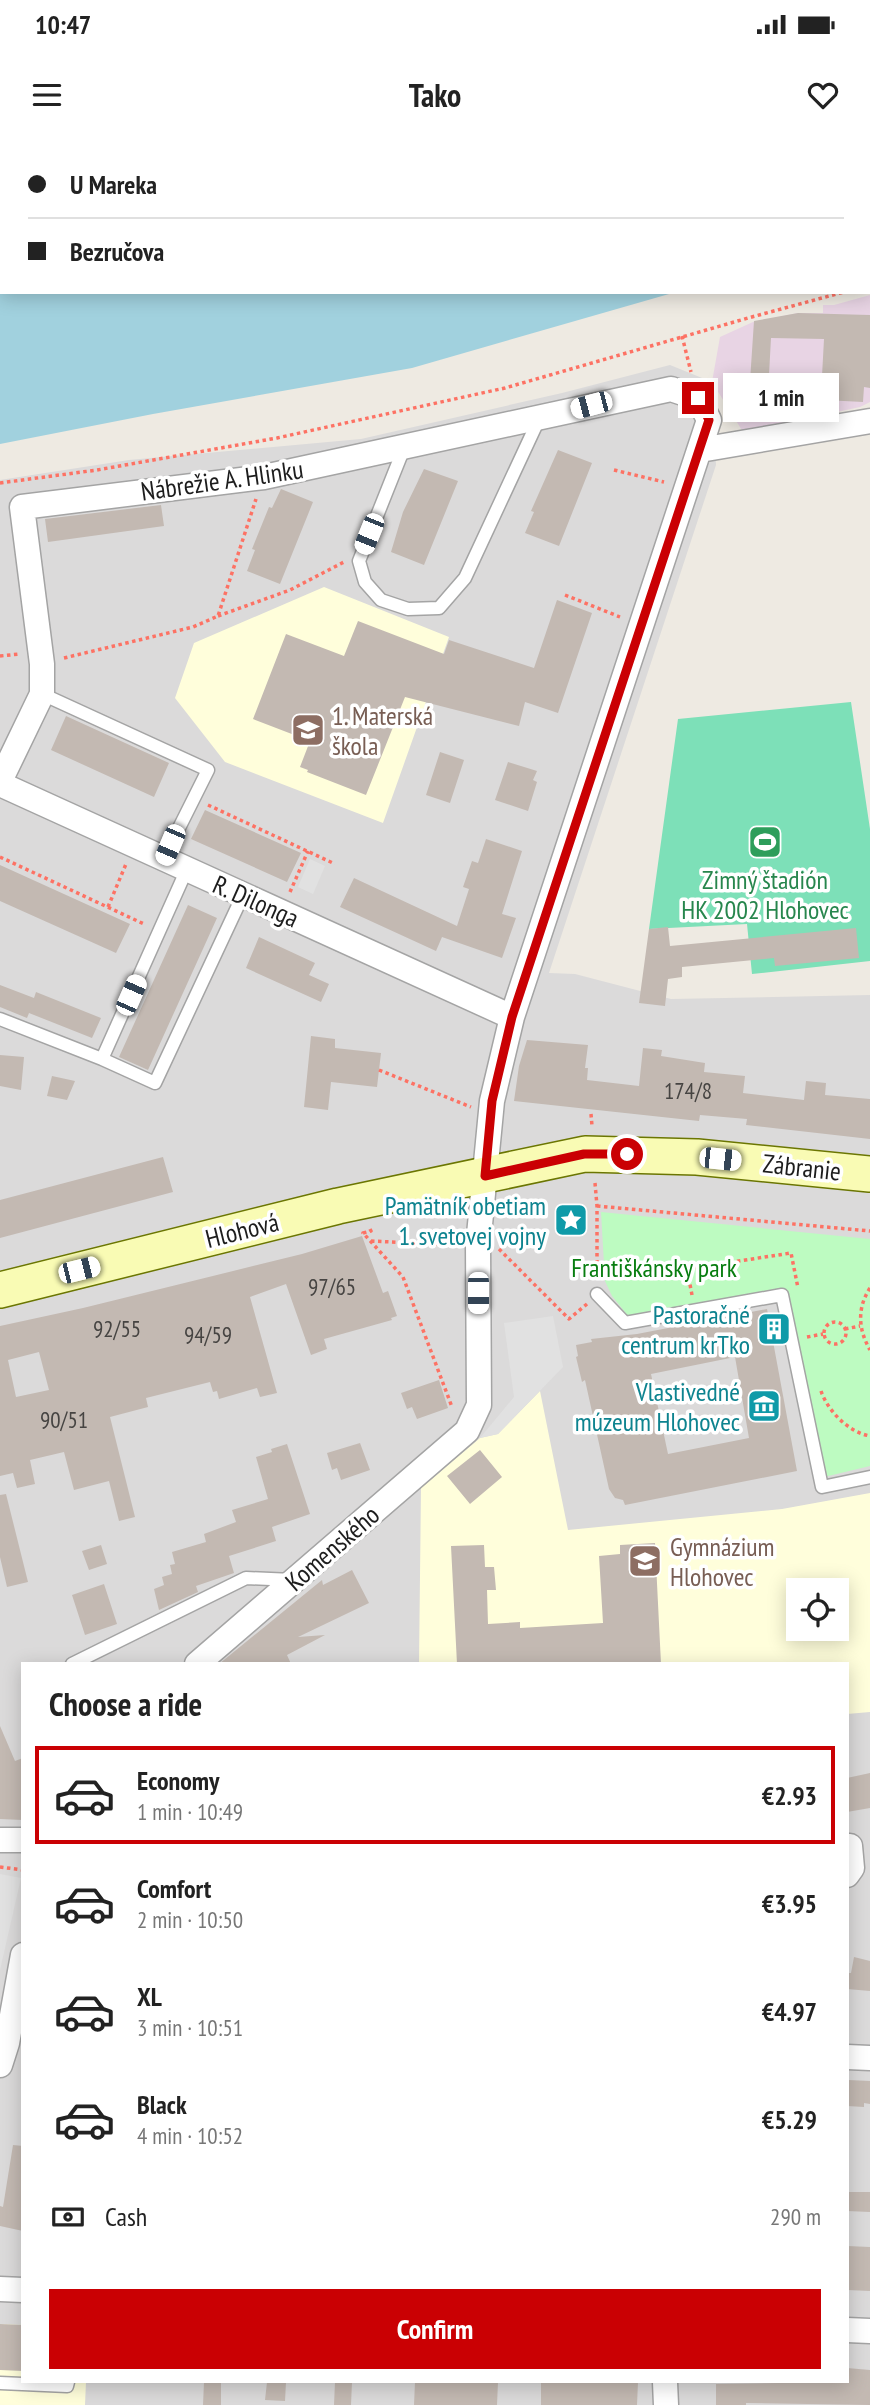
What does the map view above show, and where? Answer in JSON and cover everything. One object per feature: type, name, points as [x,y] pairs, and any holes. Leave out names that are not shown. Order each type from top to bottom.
[{"type":"main road","name":"Zábranie","points":[[485,1176],[584,1154],[697,1157],[870,1174]]},
{"type":"main road","name":"Hlohová","points":[[0,1290],[338,1206],[485,1176]]},
{"type":"street","name":"Nábrežie A. Hlinku","points":[[0,783],[42,694],[42,664],[22,507],[264,477],[671,390],[698,398]]},
{"type":"street","points":[[485,1176],[492,1101],[512,1017],[709,420],[698,398]]},
{"type":"street","points":[[700,450],[870,421]]},
{"type":"street","name":"R. Dilonga","points":[[0,783],[163,860],[512,1017]]},
{"type":"street","name":"Komenského","points":[[199,1662],[467,1432],[479,1405],[478,1245],[485,1176]]},
{"type":"street","points":[[0,1840],[21,1840]]},
{"type":"street","points":[[849,1872],[856,1845]]},
{"type":"street","points":[[0,2065],[7,2043],[21,1965]]},
{"type":"street","points":[[849,2057],[870,2058]]},
{"type":"street","points":[[0,2289],[21,2290]]},
{"type":"street","points":[[849,2330],[870,2330]]},
{"type":"street","points":[[665,2383],[666,2405]]},
{"type":"lane","points":[[404,447],[359,561],[365,582],[381,600],[408,609],[439,608],[465,578],[540,419]]},
{"type":"lane","points":[[42,694],[208,770],[163,860]]},
{"type":"lane","points":[[102,1059],[187,869]]},
{"type":"lane","points":[[0,1019],[155,1083],[243,895]]},
{"type":"lane","points":[[597,1294],[625,1323],[782,1295],[822,1487],[870,1477]]},
{"type":"lane","points":[[76,1662],[246,1578],[296,1580]]},
{"type":"lane","points":[[0,2383],[67,2386],[68,2383]]},
{"type":"path","points":[[0,483],[97,470],[304,432],[505,388],[837,294]]},
{"type":"path","points":[[682,336],[698,398]]},
{"type":"path","points":[[614,470],[676,485]]},
{"type":"path","points":[[218,616],[264,477]]},
{"type":"path","points":[[42,664],[193,627],[290,590],[361,553]]},
{"type":"path","points":[[565,596],[628,620]]},
{"type":"path","points":[[194,798],[335,864]]},
{"type":"path","points":[[288,897],[308,851]]},
{"type":"path","points":[[0,857],[159,930]]},
{"type":"path","points":[[108,907],[127,864]]},
{"type":"path","points":[[379,1070],[475,1109]]},
{"type":"path","points":[[491,1245],[505,1253],[569,1319],[597,1294],[595,1181]]},
{"type":"path","points":[[597,1206],[870,1231]]},
{"type":"path","points":[[363,1233],[403,1277],[453,1410]]},
{"type":"path","points":[[371,1241],[465,1246]]},
{"type":"path","points":[[870,1288],[863,1301],[860,1326],[870,1350]]},
{"type":"path","points":[[830,1323],[840,1324],[845,1329],[845,1336],[840,1342],[833,1343],[825,1337],[825,1328],[830,1323]]},
{"type":"path","points":[[845,1329],[860,1326]]},
{"type":"path","points":[[0,1867],[21,1870]]},
{"type":"shaded area","points":[[870,295],[870,402],[860,407],[743,432],[712,382],[720,337],[753,322],[798,313],[823,313],[823,305],[834,305]]},
{"type":"shaded area","points":[[670,365],[712,382],[716,465],[549,973],[575,974],[671,999],[870,995],[870,2405],[0,2405],[0,480],[129,460],[361,439]]},
{"type":"shaded area","name":"1. Materská škola","points":[[324,587],[449,637],[383,823],[225,762],[175,698],[194,643]]},
{"type":"shaded area","points":[[310,859],[325,866],[313,894],[298,887]]},
{"type":"shaded area","points":[[553,1316],[563,1367],[498,1434],[480,1438],[514,1397],[504,1323]]},
{"type":"shaded area","name":"Gymnázium Hlohovec","points":[[540,1391],[568,1530],[782,1509],[870,1493],[870,1712],[849,1714],[849,1662],[419,1662],[421,1488],[480,1438],[498,1434]]},
{"type":"shaded area","points":[[0,1874],[21,1878],[0,1970]]},
{"type":"shaded area","points":[[0,2324],[21,2325],[21,2383],[86,2383],[85,2405],[0,2405]]},
{"type":"green space","name":"Zimný štadión HK 2002 Hlohovec","points":[[851,702],[870,829],[870,961],[752,974],[747,924],[649,929],[678,719]]},
{"type":"green space","name":"Františkánsky park","points":[[601,1212],[870,1239],[870,1466],[820,1478],[781,1296],[633,1322],[612,1296],[605,1281]]},
{"type":"water","points":[[0,294],[669,294],[412,368],[0,444]]},
{"type":"building","points":[[798,313],[870,315],[870,388],[864,387],[863,402],[749,396],[754,321]],"holes":[[[771,338],[824,339],[822,376],[769,375]]]},
{"type":"building","points":[[558,450],[592,463],[559,546],[525,533],[534,512],[531,511]]},
{"type":"building","points":[[424,469],[458,481],[424,565],[391,552],[403,512]]},
{"type":"building","points":[[281,489],[313,502],[280,584],[247,571],[255,550],[252,549],[269,507],[272,508]]},
{"type":"building","points":[[161,505],[164,526],[48,542],[45,519]]},
{"type":"building","points":[[557,600],[592,613],[558,713],[525,702],[519,726],[405,697],[366,795],[307,772],[308,770],[300,767],[310,741],[253,719],[286,634],[344,656],[358,621],[444,654],[449,640],[534,668]]},
{"type":"building","points":[[66,716],[169,763],[154,797],[51,750]]},
{"type":"building","points":[[440,752],[464,760],[450,803],[426,795]]},
{"type":"building","points":[[508,762],[537,771],[533,780],[537,782],[528,811],[495,800]]},
{"type":"building","points":[[205,810],[301,853],[287,882],[191,839]]},
{"type":"building","points":[[486,839],[522,851],[502,914],[516,918],[502,958],[442,937],[436,951],[340,907],[354,878],[457,926],[469,889],[463,887],[472,861],[478,863]]},
{"type":"building","points":[[0,865],[130,924],[116,953],[0,901]]},
{"type":"building","points":[[188,905],[217,918],[148,1070],[119,1057]]},
{"type":"building","points":[[668,927],[670,946],[856,928],[859,958],[775,966],[774,958],[682,967],[682,977],[668,979],[665,1006],[639,1003],[649,929]]},
{"type":"building","points":[[259,937],[315,963],[309,975],[329,984],[321,1002],[246,968]]},
{"type":"building","points":[[0,985],[34,998],[36,992],[101,1018],[92,1038],[29,1013],[27,1018],[0,1007]]},
{"type":"building","points":[[311,1036],[335,1039],[335,1048],[381,1053],[377,1087],[331,1082],[328,1110],[304,1107]]},
{"type":"building","points":[[527,1040],[588,1045],[585,1068],[588,1068],[587,1080],[639,1086],[643,1048],[662,1050],[661,1056],[705,1063],[704,1072],[745,1076],[743,1093],[804,1100],[806,1081],[826,1083],[825,1095],[870,1099],[870,1139],[746,1125],[747,1119],[700,1115],[699,1121],[514,1101],[519,1066]]},
{"type":"building","points":[[0,1055],[24,1057],[21,1090],[0,1086]]},
{"type":"building","points":[[52,1076],[75,1081],[67,1100],[47,1096]]},
{"type":"building","points":[[163,1157],[173,1192],[0,1238],[0,1200]]},
{"type":"building","points":[[362,1236],[383,1293],[388,1291],[397,1316],[391,1318],[392,1320],[324,1339],[327,1349],[311,1355],[286,1284],[250,1297],[277,1393],[260,1397],[257,1388],[219,1399],[210,1382],[146,1398],[148,1407],[110,1417],[135,1517],[119,1521],[109,1481],[74,1490],[64,1452],[30,1460],[35,1484],[17,1488],[13,1473],[0,1476],[0,1326],[302,1254]],"holes":[[[39,1352],[49,1390],[16,1397],[8,1360]]]},
{"type":"building","points":[[767,1309],[797,1471],[625,1505],[623,1500],[615,1498],[609,1489],[585,1380],[582,1382],[576,1357],[576,1345],[592,1342],[591,1339],[637,1334]],"holes":[[[735,1357],[749,1438],[668,1454],[651,1374]]]},
{"type":"building","points":[[439,1380],[448,1408],[417,1419],[412,1407],[407,1409],[401,1393]]},
{"type":"building","points":[[360,1443],[370,1470],[341,1480],[337,1468],[332,1470],[327,1453]]},
{"type":"building","points":[[287,1444],[310,1514],[272,1527],[276,1541],[229,1556],[234,1573],[196,1586],[198,1592],[159,1610],[154,1589],[164,1585],[162,1577],[172,1574],[170,1565],[175,1564],[172,1552],[206,1542],[204,1534],[236,1522],[232,1510],[268,1499],[256,1457]]},
{"type":"building","points":[[480,1450],[502,1477],[470,1504],[447,1476]]},
{"type":"building","points":[[6,1494],[28,1582],[7,1587],[0,1557],[0,1495]]},
{"type":"building","points":[[655,1543],[661,1662],[457,1662],[451,1546],[484,1545],[485,1567],[494,1567],[496,1590],[487,1590],[488,1624],[520,1622],[520,1628],[603,1623],[599,1556],[620,1554],[620,1545]]},
{"type":"building","points":[[101,1545],[107,1564],[89,1570],[82,1551]]},
{"type":"building","points":[[352,1570],[369,1603],[298,1637],[325,1635],[287,1655],[290,1662],[221,1662],[322,1580],[323,1585]]},
{"type":"building","points":[[104,1584],[117,1624],[85,1635],[72,1595]]},
{"type":"building","points":[[0,1726],[15,1761],[21,1759],[21,1820],[0,1819]]},
{"type":"building","points":[[870,1773],[870,1808],[849,1812],[849,1778]]},
{"type":"building","points":[[854,1957],[870,1961],[870,1991],[849,1989]]},
{"type":"building","points":[[849,2080],[870,2081],[870,2104],[864,2103],[864,2107],[849,2106]]},
{"type":"building","points":[[13,2145],[21,2146],[21,2231],[0,2226],[0,2206],[3,2207]]},
{"type":"building","points":[[849,2192],[870,2192],[870,2212],[849,2211]]},
{"type":"building","points":[[849,2246],[870,2247],[870,2291],[849,2290]]},
{"type":"building","points":[[0,2324],[21,2325],[21,2371],[0,2370]]},
{"type":"building","points":[[849,2368],[870,2370],[870,2405],[716,2405],[716,2384],[849,2383]]},
{"type":"building","points":[[204,2383],[221,2383],[221,2405],[203,2405]]},
{"type":"building","points":[[267,2383],[286,2383],[285,2401],[265,2400]]},
{"type":"building","points":[[335,2383],[352,2383],[351,2405],[334,2405]]},
{"type":"building","points":[[415,2383],[498,2383],[497,2405],[414,2405]]},
{"type":"building","points":[[541,2383],[638,2383],[637,2405],[541,2405]]},
{"type":"place","name":"1. Materská škola","points":[[308,730]]},
{"type":"place","name":"Zimný štadión HK 2002 Hlohovec","points":[[765,842]]},
{"type":"place","name":"Pamätník obetiam 1. svetovej vojny","points":[[571,1220]]},
{"type":"place","name":"Pastoračné centrum krTko","points":[[774,1329]]},
{"type":"place","name":"Vlastivedné múzeum Hlohovec","points":[[764,1406]]},
{"type":"place","name":"Gymnázium Hlohovec","points":[[645,1561]]},
{"type":"route","points":[[627,1154],[584,1154],[485,1176],[492,1101],[512,1017],[709,420],[698,398]]}]
